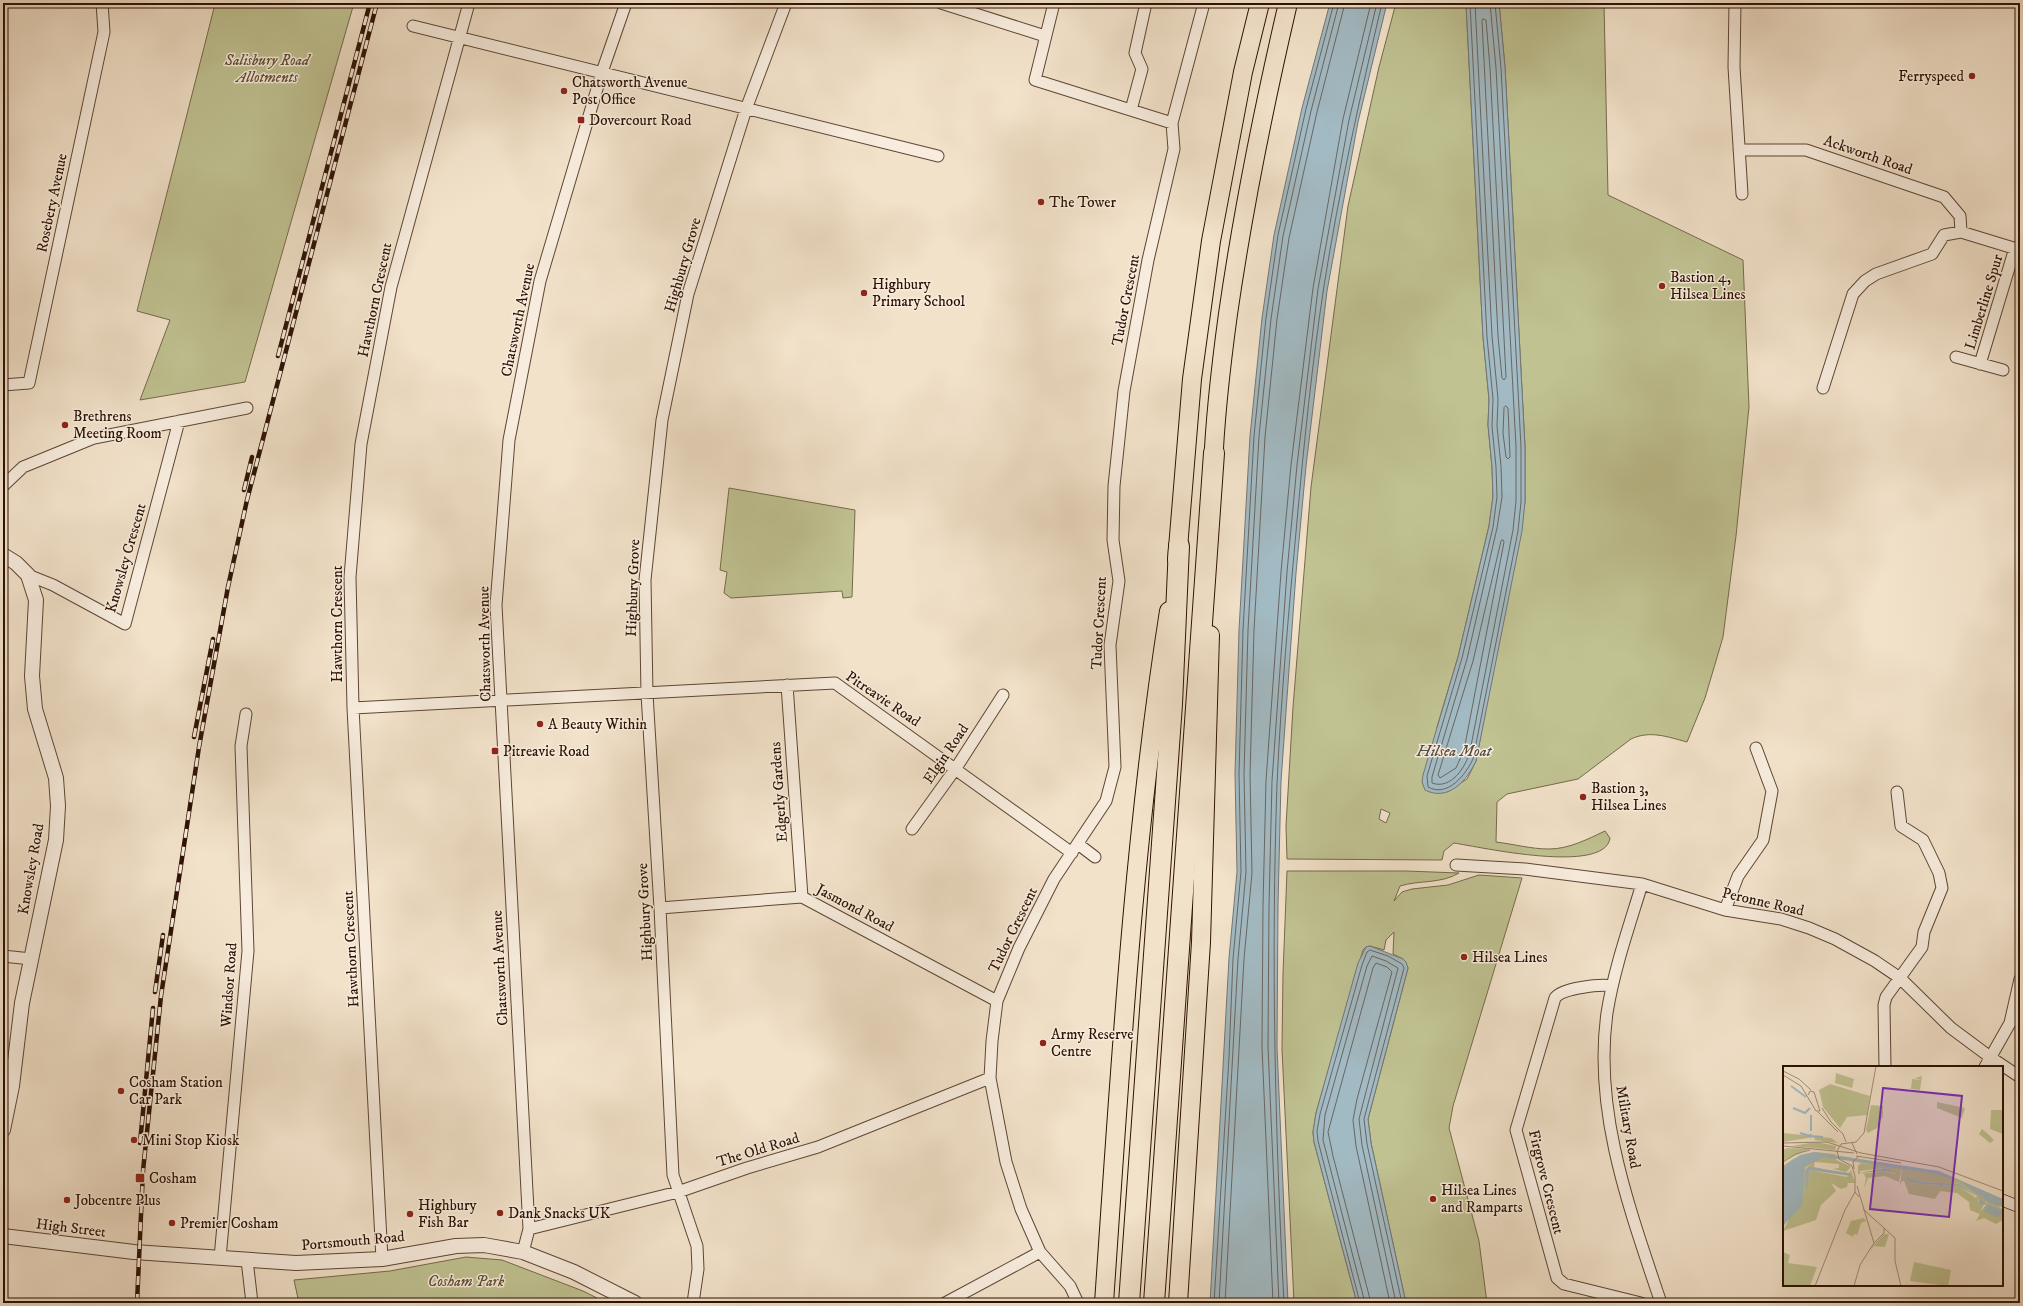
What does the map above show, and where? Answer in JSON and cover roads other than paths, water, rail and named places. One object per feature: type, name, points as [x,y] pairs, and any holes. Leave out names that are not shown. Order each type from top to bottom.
[{"type":"highway","points":[[1129,1303],[1172,704],[1179,546],[1192,379],[1211,241],[1243,72],[1260,3]]},
{"type":"highway","points":[[1154,1303],[1221,366],[1238,246],[1269,82],[1288,3]]},
{"type":"highway","points":[[1178,1303],[1201,942],[1207,766],[1214,453]]},
{"type":"highway","points":[[1104,1303],[1123,1028],[1153,718],[1179,546]]},
{"type":"street","name":"Rosebery Avenue","points":[[3,385],[29,383],[104,32],[102,3]]},
{"type":"street","name":"Hawthorn Crescent","points":[[382,1259],[352,708],[350,577],[361,444],[391,287],[458,38],[469,3]]},
{"type":"street","name":"Chatsworth Avenue","points":[[523,1252],[528,1229],[496,605],[509,440],[540,281],[602,72],[626,3]]},
{"type":"street","name":"Highbury Grove","points":[[693,1303],[698,1269],[697,1246],[673,1175],[660,908],[647,694],[645,580],[662,420],[688,294],[746,109],[786,3]]},
{"type":"street","points":[[941,3],[1046,36]]},
{"type":"street","points":[[1054,3],[1035,80],[1172,123]]},
{"type":"street","points":[[1131,110],[1142,68],[1135,53],[1146,3]]},
{"type":"street","name":"Tudor Crescent","points":[[1078,1303],[1070,1286],[1040,1252],[1021,1209],[1006,1162],[990,1078],[997,1001],[1019,948],[1054,879],[1106,801],[1115,767],[1110,645],[1119,581],[1113,540],[1117,460],[1125,383],[1148,260],[1174,149],[1172,123],[1204,3]]},
{"type":"street","points":[[1735,3],[1734,67],[1742,194]]},
{"type":"street","points":[[413,26],[938,156]]},
{"type":"street","name":"Ackworth Road","points":[[1740,150],[1806,150],[1944,197],[1960,216],[1961,232]]},
{"type":"street","points":[[1823,388],[1853,294],[1865,281],[1876,274],[1932,254],[1944,235],[1961,232]]},
{"type":"street","name":"Limberline Spur","points":[[1961,232],[2018,249],[1980,364]]},
{"type":"street","name":"Limberline Spur","points":[[1956,357],[2002,370]]},
{"type":"street","points":[[3,486],[23,467],[94,438],[246,408]]},
{"type":"street","name":"Knowsley Crescent","points":[[28,575],[53,585],[126,624],[179,421]]},
{"type":"street","name":"Knowsley Road","points":[[3,554],[16,563],[28,575],[36,600],[32,676],[35,710],[56,778],[58,806],[56,840],[22,1003],[12,1086],[3,1130]]},
{"type":"street","name":"Pitreavie Road","points":[[352,708],[501,702],[835,683],[956,768],[1075,848]]},
{"type":"street","name":"Edgerly Gardens","points":[[787,685],[802,896]]},
{"type":"street","name":"Elgin Road","points":[[912,829],[956,768],[1003,696]]},
{"type":"street","name":"Windsor Road","points":[[220,1258],[248,951],[241,746],[246,714]]},
{"type":"street","points":[[1725,910],[1738,876],[1763,840],[1772,791],[1756,748]]},
{"type":"street","points":[[1885,1066],[1884,1005],[1886,997],[1922,947],[1924,932],[1942,888],[1940,873],[1923,840],[1901,826],[1897,792]]},
{"type":"street","points":[[1075,848],[1095,857]]},
{"type":"street","name":"Peronne Road","points":[[1456,865],[1525,868],[1642,884],[1725,910],[1781,919],[1809,928],[1835,939],[1875,961],[1900,978],[1987,1062]]},
{"type":"street","name":"Military Road","points":[[1642,884],[1616,966],[1612,986],[1604,1053],[1604,1077],[1610,1126],[1628,1200],[1661,1303]]},
{"type":"street","name":"Jasmond Road","points":[[660,908],[802,896],[997,1001]]},
{"type":"street","points":[[3,956],[31,959]]},
{"type":"street","points":[[1987,1062],[2010,1023],[2020,979]]},
{"type":"street","name":"Firgrove Crescent","points":[[1612,986],[1565,990],[1557,994],[1523,1102],[1516,1130],[1557,1278],[1564,1284],[1641,1303]]},
{"type":"street","name":"Peronne Road","points":[[2003,1069],[2020,1077]]},
{"type":"street","name":"The Old Road","points":[[528,1229],[678,1192],[747,1168],[818,1147],[990,1078]]},
{"type":"street","points":[[2003,1200],[2020,1207]]},
{"type":"street","name":"High Street","points":[[3,1236],[134,1252]]},
{"type":"street","name":"Portsmouth Road","points":[[134,1252],[296,1263],[382,1259],[456,1246],[484,1245],[523,1252],[574,1272],[635,1303]]},
{"type":"street","points":[[945,1303],[1040,1252]]},
{"type":"street","points":[[247,1260],[252,1303]]},
{"type":"water","points":[[1330,3],[1387,3],[1358,122],[1327,291],[1306,466],[1296,573],[1281,781],[1278,905],[1277,1047],[1288,1303],[1210,1303],[1229,958],[1237,872],[1235,774],[1239,630],[1250,436],[1262,318],[1274,235],[1302,108]]},
{"type":"water","name":"Hilsea Moat","points":[[1466,3],[1499,3],[1505,67],[1525,447],[1525,502],[1522,531],[1476,761],[1468,775],[1456,787],[1442,793],[1434,793],[1425,790],[1422,782],[1423,775],[1458,657],[1489,526],[1493,496],[1488,425],[1489,399],[1483,337]]},
{"type":"water","points":[[1370,946],[1403,959],[1408,968],[1368,1119],[1371,1143],[1406,1303],[1357,1303],[1314,1142],[1313,1132],[1316,1113],[1358,963],[1366,947]]},
{"type":"railway","points":[[278,356],[370,3]]},
{"type":"railway","points":[[137,1303],[143,1171],[161,996],[199,747],[228,587],[247,500],[377,3]]},
{"type":"railway","points":[[244,490],[252,457]]},
{"type":"railway","points":[[194,737],[213,639]]},
{"type":"railway","points":[[155,992],[163,935]]},
{"type":"railway","points":[[140,1143],[153,1008]]},
{"type":"place","name":"Ferryspeed","points":[[1972,76]]},
{"type":"place","name":"Chatsworth Avenue Post Office","points":[[564,91]]},
{"type":"place","name":"Dovercourt Road","points":[[581,120]]},
{"type":"place","name":"The Tower","points":[[1041,202]]},
{"type":"place","name":"Bastion 4, Hilsea Lines","points":[[1662,286]]},
{"type":"place","name":"Highbury Primary School","points":[[864,293]]},
{"type":"place","name":"Brethrens Meeting Room","points":[[65,425]]},
{"type":"place","name":"A Beauty Within","points":[[540,724]]},
{"type":"place","name":"Pitreavie Road","points":[[495,751]]},
{"type":"place","name":"Bastion 3, Hilsea Lines","points":[[1583,797]]},
{"type":"place","name":"Hilsea Lines","points":[[1464,957]]},
{"type":"place","name":"Army Reserve Centre","points":[[1043,1043]]},
{"type":"place","name":"Cosham Station Car Park","points":[[121,1091]]},
{"type":"place","name":"Mini Stop Kiosk","points":[[134,1140]]},
{"type":"place","name":"Cosham","points":[[140,1178]]},
{"type":"place","name":"Hilsea Lines and Ramparts","points":[[1433,1199]]},
{"type":"place","name":"Jobcentre Plus","points":[[67,1200]]},
{"type":"place","name":"Dank Snacks UK","points":[[500,1213]]},
{"type":"place","name":"Highbury Fish Bar","points":[[410,1214]]},
{"type":"place","name":"Premier Cosham","points":[[172,1223]]},
{"type":"park label","name":"Salisbury Road Allotments","points":[[267,68]]},
{"type":"park label","name":"Cosham Park","points":[[466,1281]]}]
